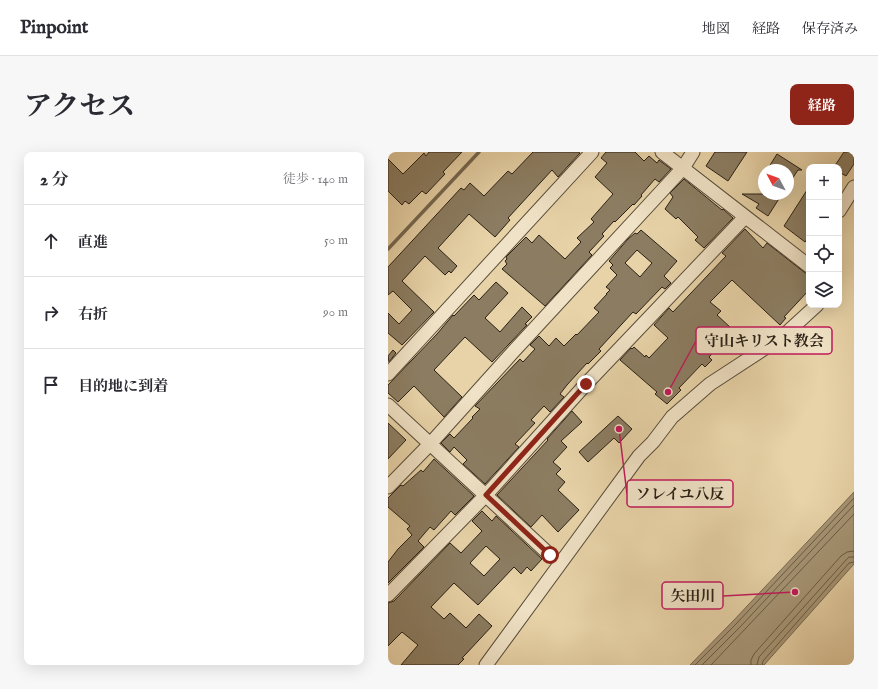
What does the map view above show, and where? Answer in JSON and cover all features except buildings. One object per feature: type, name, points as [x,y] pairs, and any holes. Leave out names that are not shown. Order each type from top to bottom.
[{"type":"street","points":[[388,374],[592,152]]},
{"type":"street","points":[[662,152],[744,217],[806,262]]},
{"type":"street","points":[[388,487],[431,443],[517,347],[683,168],[693,152]]},
{"type":"street","points":[[842,206],[854,187]]},
{"type":"street","points":[[388,595],[486,495],[586,384],[744,217]]},
{"type":"street","points":[[486,665],[639,456],[672,417],[710,384],[782,337],[814,308]]},
{"type":"street","points":[[388,405],[431,443],[550,555]]},
{"type":"water","points":[[854,492],[854,564],[764,665],[690,665],[734,620]]},
{"type":"waterway","points":[[388,249],[479,152]]},
{"type":"place","name":"守山キリスト教会","points":[[668,392]]},
{"type":"place","name":"ソレイユ八反","points":[[619,429]]},
{"type":"place","name":"矢田川","points":[[795,592]]},
{"type":"route","points":[[550,555],[486,495],[586,384]]}]
